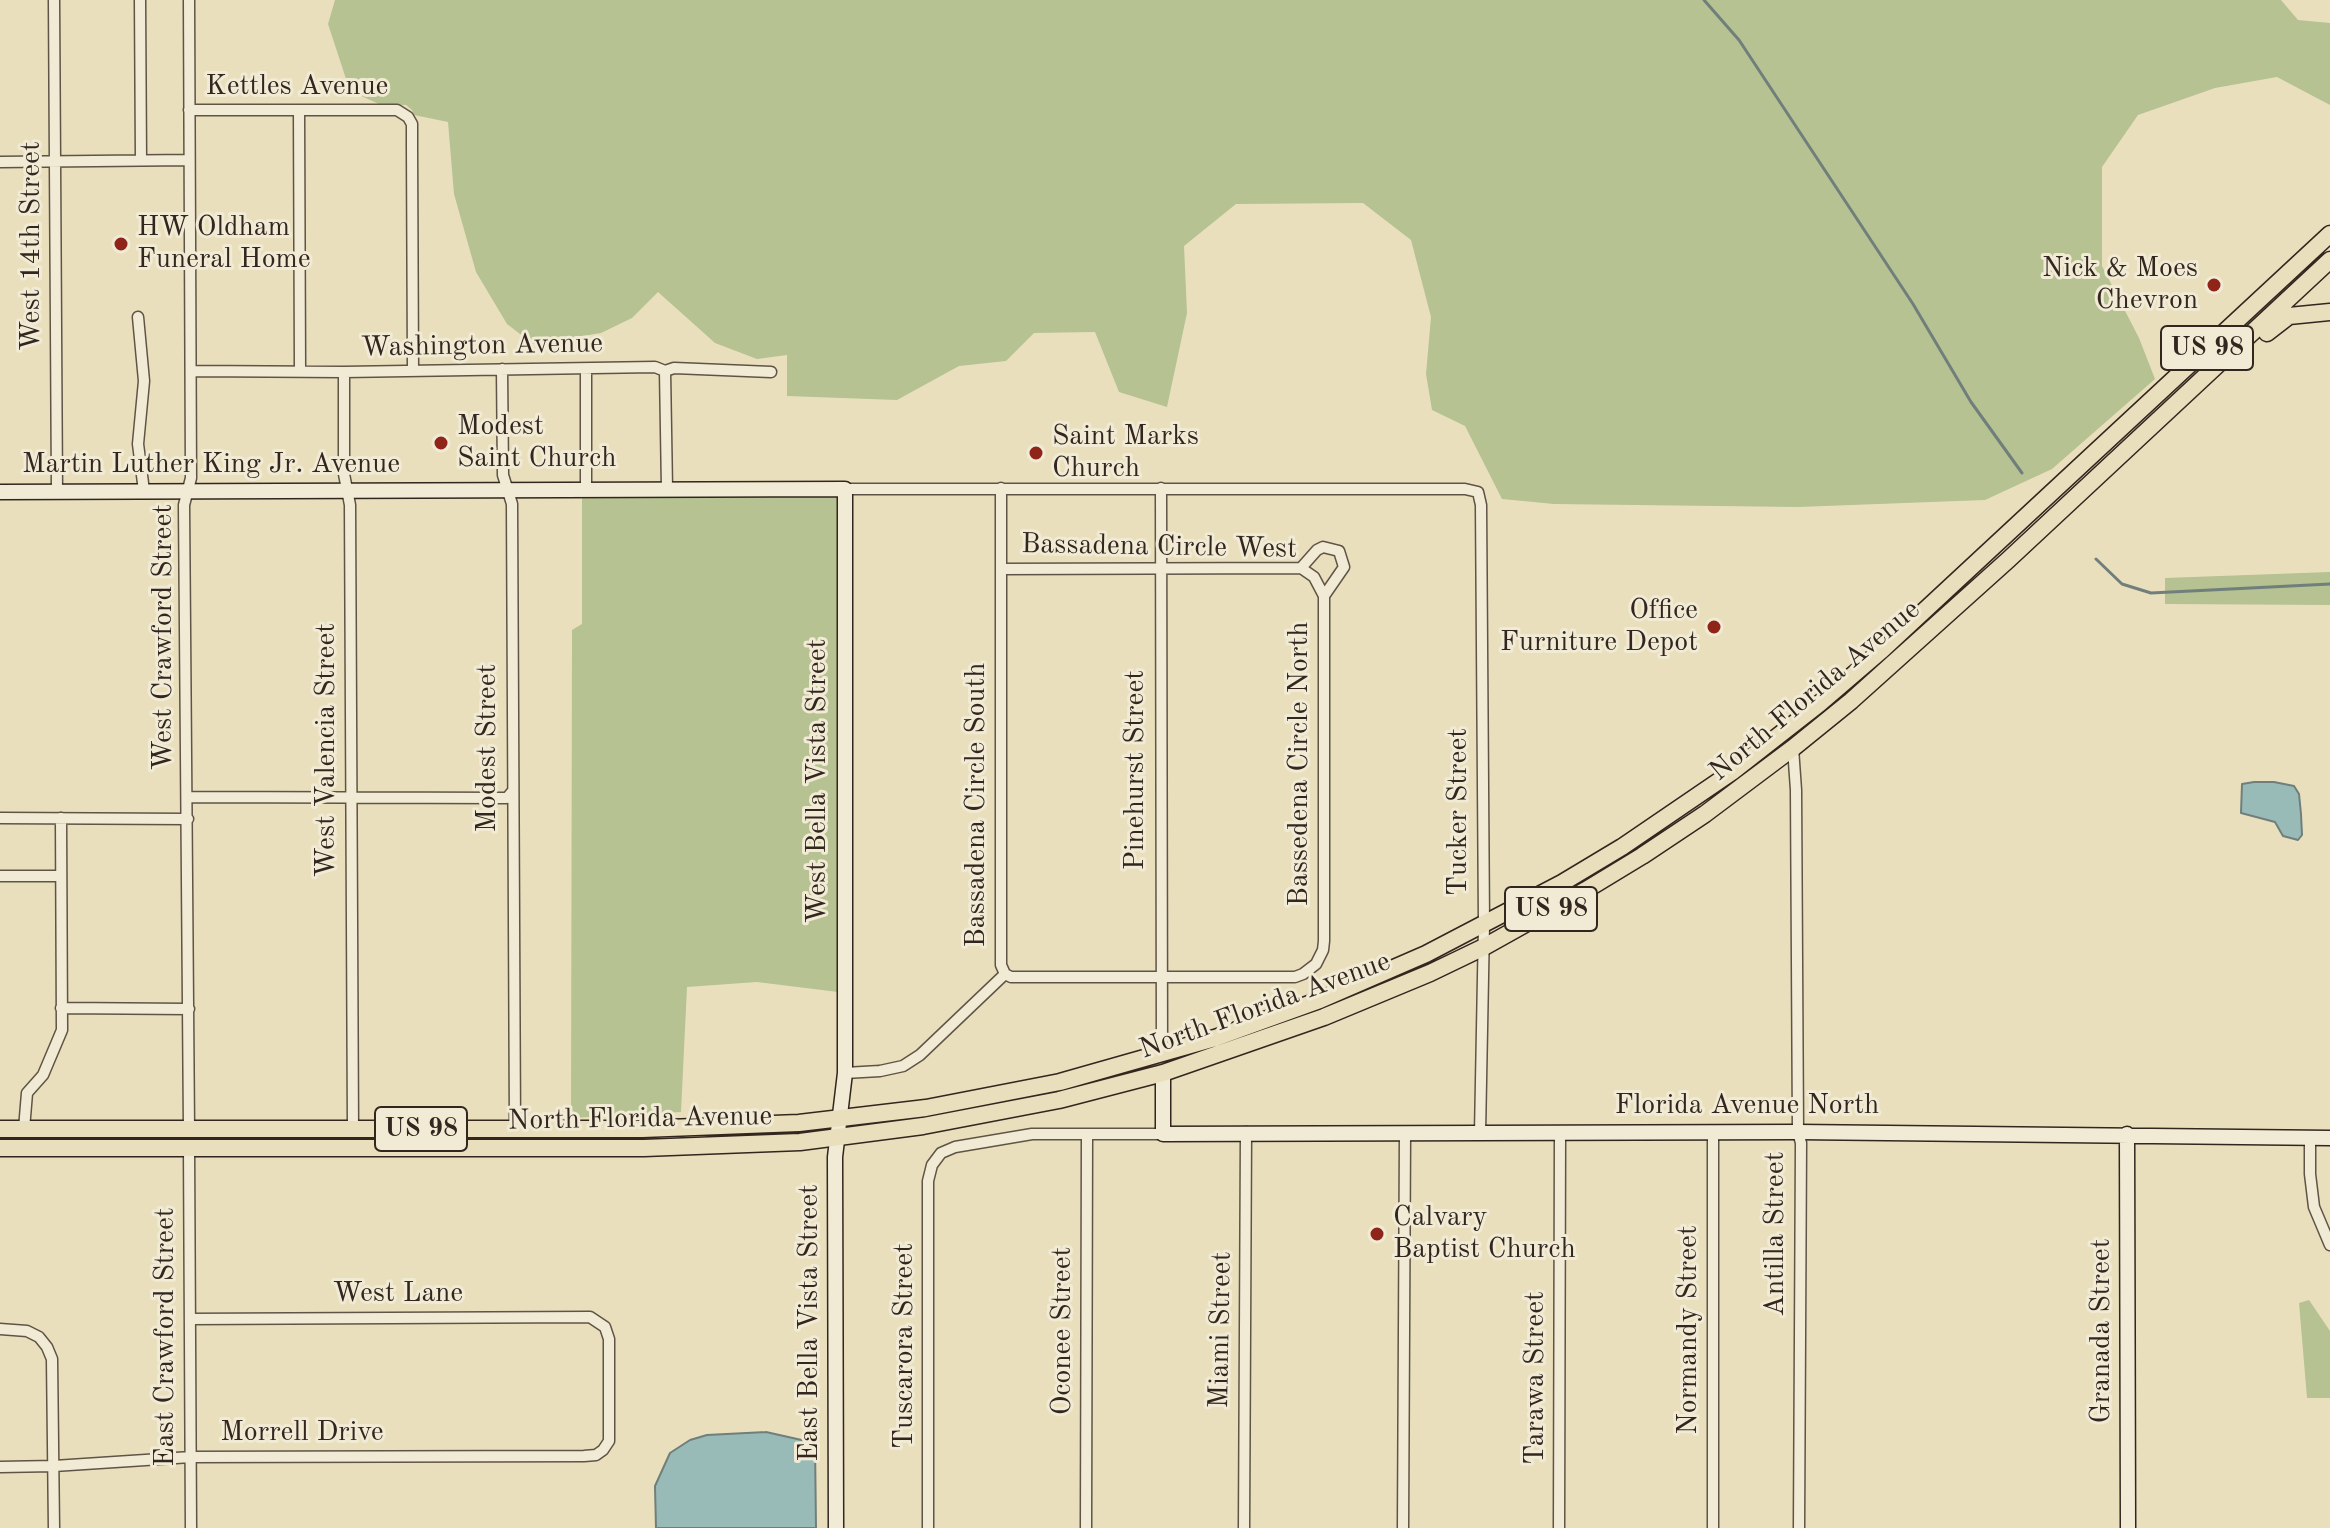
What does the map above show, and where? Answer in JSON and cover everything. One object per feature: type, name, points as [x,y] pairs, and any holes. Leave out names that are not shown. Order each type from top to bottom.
[{"type":"main road","name":"North Florida Avenue","points":[[189,1138],[334,1130],[715,1128],[926,1108],[1060,1082],[1215,1038],[1334,994],[1426,954],[1568,879],[1684,806],[1778,737],[1852,676],[1994,547],[2330,234]]},
{"type":"main road","name":"North Florida Avenue","points":[[0,1129],[400,1148],[721,1147],[839,1138],[1004,1112],[1059,1100],[1163,1073],[1324,1017],[1484,947],[1642,856],[1793,748],[1897,660],[2021,548],[2330,260]]},
{"type":"main road","points":[[2214,368],[2242,357],[2289,316],[2330,312]]},
{"type":"main road","points":[[2021,548],[2023,533],[2105,455],[2125,425]]},
{"type":"main road","points":[[1897,660],[1906,642],[1986,567],[1993,556],[1994,547]]},
{"type":"main road","points":[[1732,793],[1735,782],[1837,699],[1852,676]]},
{"type":"main road","points":[[400,1148],[429,1139],[510,1137],[515,1128]]},
{"type":"main road","points":[[0,1148],[72,1147],[100,1138],[189,1138]]},
{"type":"street","name":"West 14th Street","points":[[54,0],[57,492]]},
{"type":"street","points":[[140,0],[141,160]]},
{"type":"street","name":"West Crawford Street","points":[[189,0],[191,478],[184,505],[189,1138]]},
{"type":"street","name":"Kettles Avenue","points":[[189,110],[397,110],[405,113],[412,124],[413,370]]},
{"type":"street","points":[[299,110],[300,371]]},
{"type":"street","points":[[0,162],[189,160]]},
{"type":"street","points":[[138,317],[144,381],[138,444],[144,491]]},
{"type":"street","name":"Washington Avenue","points":[[191,371],[655,367],[665,371],[674,368],[771,372]]},
{"type":"street","name":"Modest Street","points":[[502,369],[503,475],[512,504],[515,1128]]},
{"type":"street","points":[[586,369],[586,489]]},
{"type":"street","points":[[665,371],[667,489]]},
{"type":"street","name":"West Valencia Street","points":[[344,372],[344,474],[350,521],[353,1130]]},
{"type":"street","name":"Martin Luther King Jr. Avenue","points":[[0,492],[1001,488],[1465,489],[1478,492]]},
{"type":"street","name":"Bassadena Circle South","points":[[845,1073],[903,1066],[920,1055],[1005,974],[1001,965],[1001,488]]},
{"type":"street","name":"Pinehurst Street","points":[[1161,488],[1162,1053]]},
{"type":"street","name":"West Bella Vista Street","points":[[842,1118],[845,1073],[845,489]]},
{"type":"street","name":"Tucker Street","points":[[1478,492],[1481,505],[1484,925],[1480,1133]]},
{"type":"street","points":[[1301,568],[1323,547],[1339,551],[1344,567],[1324,596]]},
{"type":"street","name":"Bassadena Circle West","points":[[1001,569],[1301,568],[1314,577]]},
{"type":"street","name":"Bassedena Circle North","points":[[1162,977],[1295,977],[1312,968],[1322,952],[1324,596],[1314,577]]},
{"type":"street","name":"Antilla Street","points":[[1793,748],[1796,790],[1798,1132],[1801,1143],[1799,1528]]},
{"type":"street","points":[[187,797],[507,798],[512,792]]},
{"type":"street","points":[[0,818],[188,819]]},
{"type":"street","points":[[24,1129],[27,1093],[43,1075],[62,1030],[61,818]]},
{"type":"street","points":[[0,876],[61,876]]},
{"type":"street","points":[[1005,974],[1011,977],[1162,977]]},
{"type":"street","points":[[61,1008],[189,1009]]},
{"type":"street","points":[[1087,1134],[1163,1134],[1163,1073]]},
{"type":"street","name":"East Bella Vista Street","points":[[836,1528],[835,1157],[842,1118]]},
{"type":"street","name":"Miami Street","points":[[1244,1528],[1246,1132]]},
{"type":"street","name":"Florida Avenue North","points":[[1163,1134],[1798,1132],[2330,1138]]},
{"type":"street","points":[[1403,1528],[1405,1133]]},
{"type":"street","name":"Tarawa Street","points":[[1559,1528],[1560,1133]]},
{"type":"street","name":"Normandy Street","points":[[1713,1133],[1713,1528]]},
{"type":"street","name":"Tuscarora Street","points":[[928,1528],[928,1181],[932,1165],[941,1153],[955,1147],[1032,1134],[1087,1134]]},
{"type":"street","name":"Oconee Street","points":[[1086,1528],[1087,1134]]},
{"type":"street","name":"Granada Street","points":[[2127,1134],[2128,1528]]},
{"type":"street","name":"East Crawford Street","points":[[189,1138],[191,1528]]},
{"type":"street","points":[[2310,1138],[2314,1207],[2330,1245]]},
{"type":"street","name":"West Lane","points":[[190,1319],[590,1317],[603,1325],[609,1339],[610,1433],[603,1450]]},
{"type":"street","points":[[0,1329],[27,1331],[39,1337],[52,1359],[54,1528]]},
{"type":"street","name":"Morrell Drive","points":[[0,1467],[191,1457],[584,1456],[596,1455],[603,1450]]},
{"type":"green space","points":[[335,0],[2281,0],[2298,20],[2330,23],[2330,105],[2277,77],[2215,88],[2138,115],[2102,167],[2102,266],[2139,338],[2155,379],[2052,469],[1985,500],[1798,507],[1554,504],[1502,499],[1465,426],[1432,410],[1426,374],[1431,317],[1411,240],[1363,203],[1236,204],[1184,246],[1187,313],[1167,407],[1119,392],[1095,332],[1034,333],[1006,361],[959,366],[897,400],[787,396],[787,355],[757,359],[715,343],[658,292],[632,318],[601,333],[533,344],[507,324],[476,272],[454,194],[448,122],[414,115],[406,105],[379,104],[350,91],[328,24]]},
{"type":"green space","points":[[838,494],[838,992],[757,982],[687,987],[681,1112],[571,1118],[572,630],[582,624],[582,495]]},
{"type":"green space","points":[[2330,572],[2330,605],[2165,604],[2165,578]]},
{"type":"green space","points":[[2309,1300],[2330,1331],[2330,1398],[2307,1398],[2299,1303]]},
{"type":"water","points":[[2254,782],[2294,786],[2299,794],[2301,814],[2302,835],[2298,840],[2283,836],[2275,822],[2241,813],[2242,784]]},
{"type":"water","points":[[766,1432],[815,1443],[816,1528],[656,1528],[655,1486],[670,1453],[690,1440],[707,1435]]},
{"type":"waterway","points":[[1704,0],[1739,40],[1913,304],[1971,402],[2022,473]]},
{"type":"waterway","points":[[2096,559],[2122,584],[2151,593],[2330,584]]},
{"type":"place","name":"HW Oldham Funeral Home","points":[[121,244]]},
{"type":"place","name":"Nick & Moes Chevron","points":[[2214,285]]},
{"type":"place","name":"Modest Saint Church","points":[[441,443]]},
{"type":"place","name":"Saint Marks Church","points":[[1036,453]]},
{"type":"place","name":"Office Furniture Depot","points":[[1714,627]]},
{"type":"place","name":"Calvary Baptist Church","points":[[1377,1234]]}]
